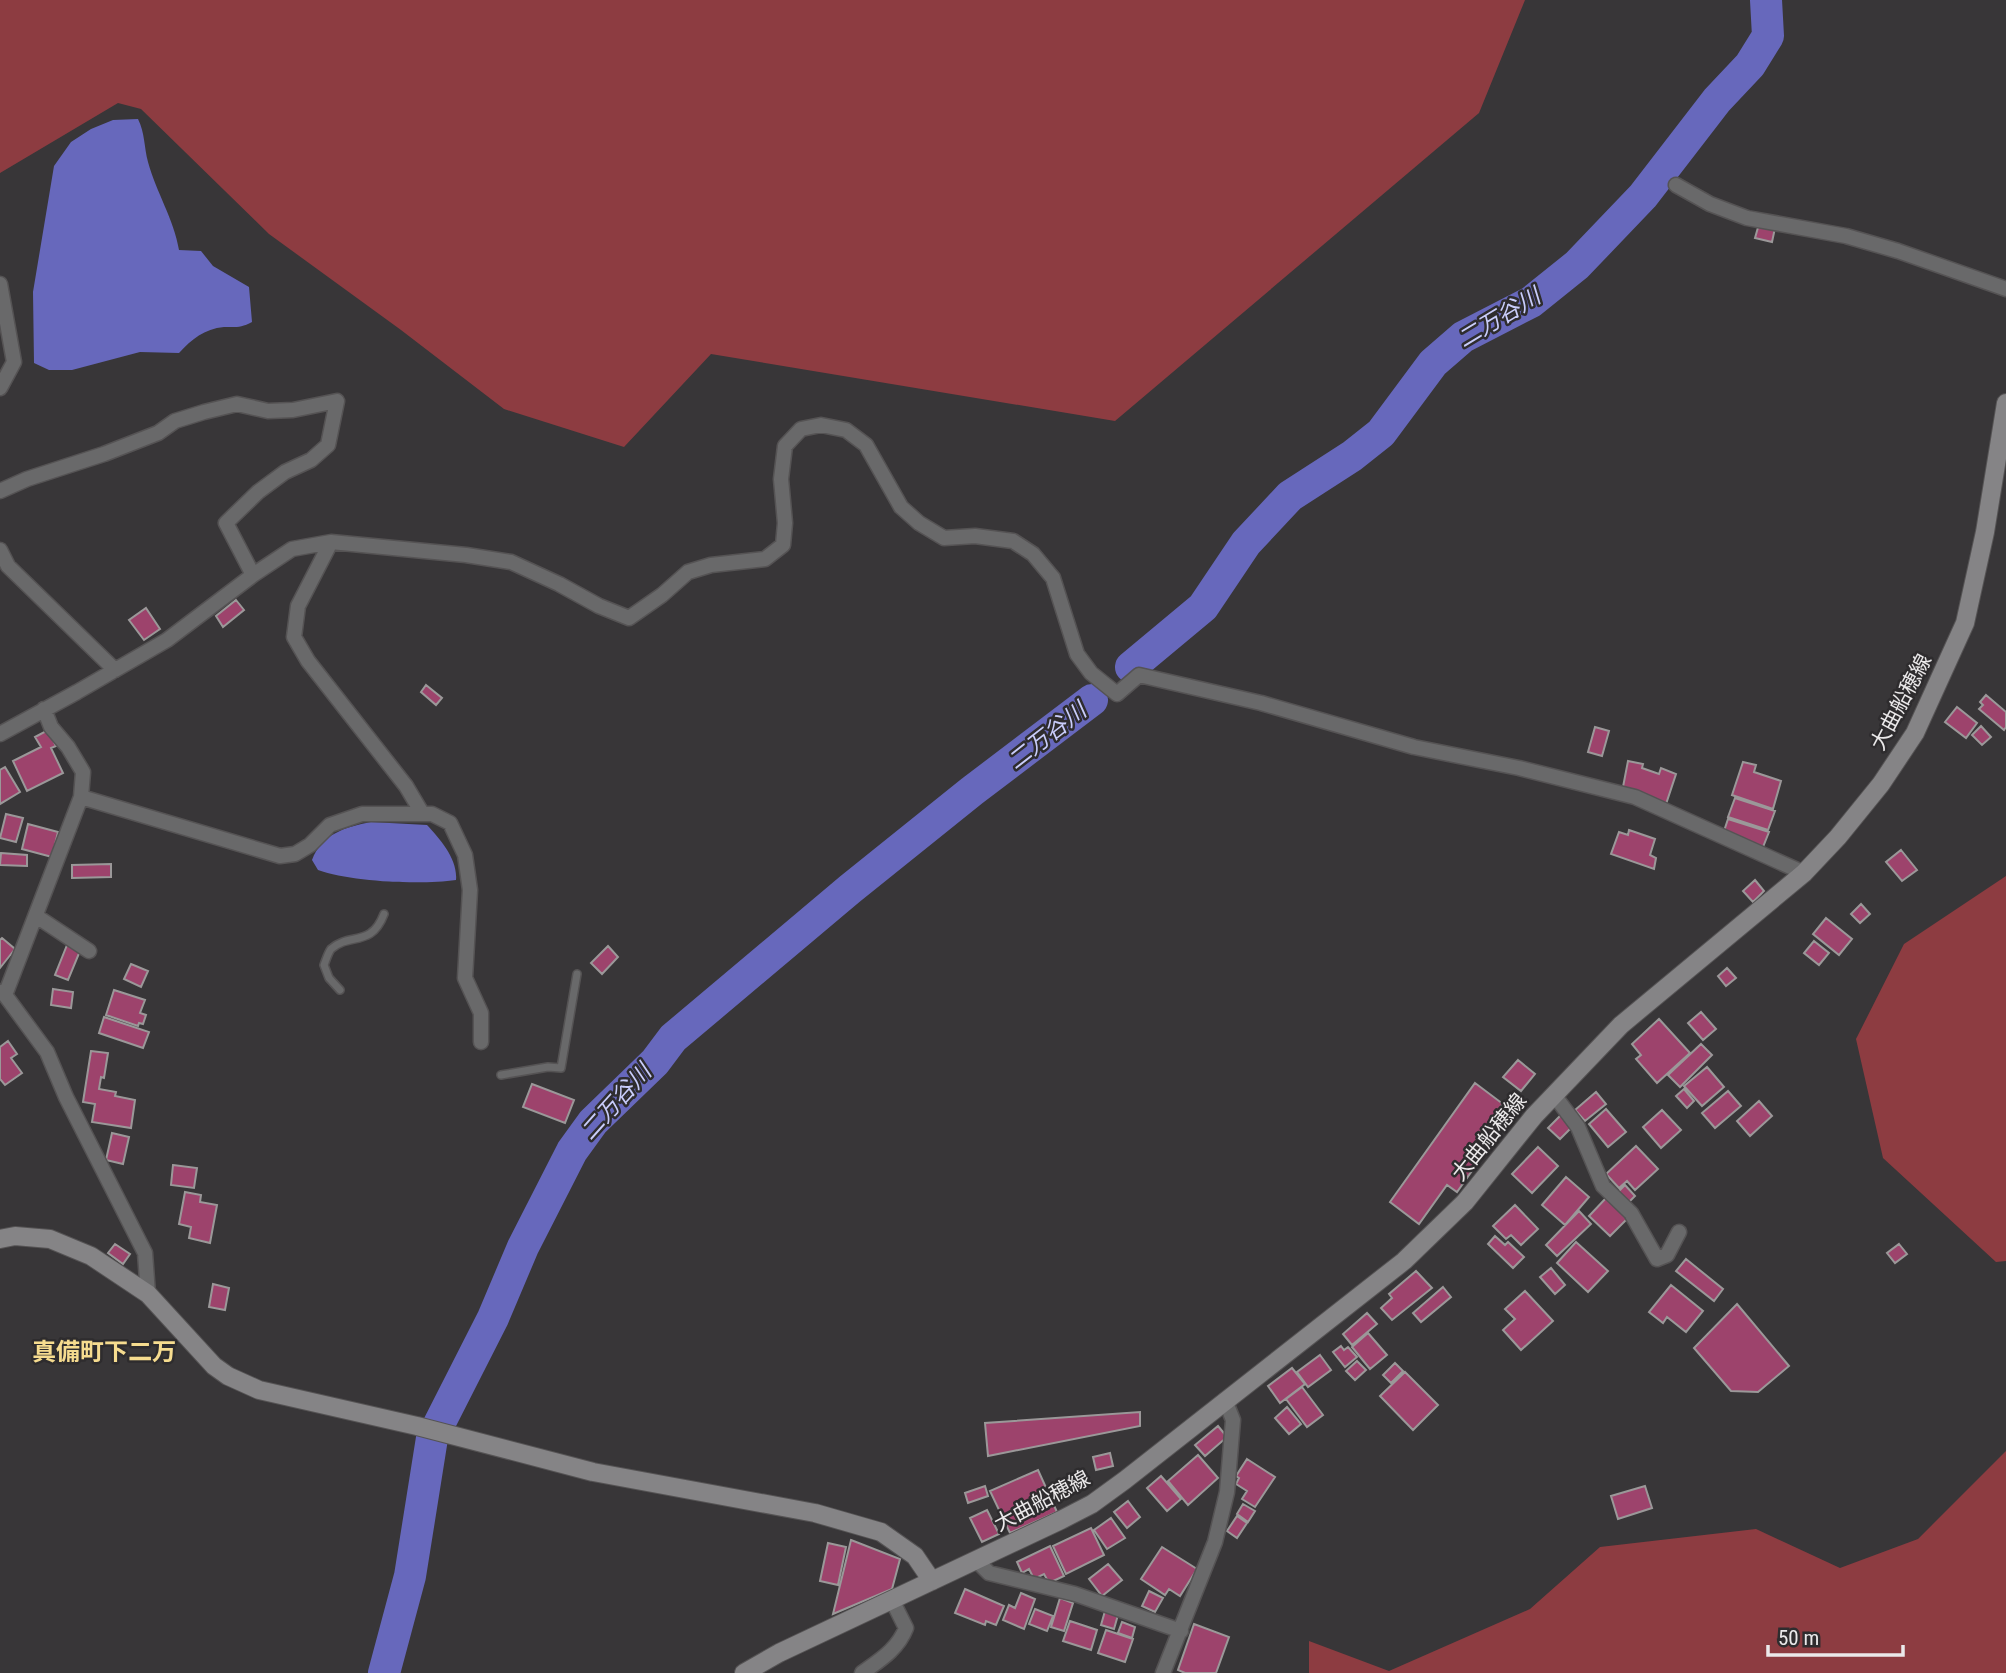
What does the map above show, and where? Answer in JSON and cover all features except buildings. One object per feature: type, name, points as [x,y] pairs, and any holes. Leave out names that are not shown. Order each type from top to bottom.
[{"type":"main road","name":"大曲船穂線","points":[[744,1673],[779,1653],[1093,1504],[1404,1261],[1465,1202],[1554,1095],[1621,1025],[1804,873],[1838,837],[1881,784],[1915,733],[1965,623],[1985,532],[2006,403]]},
{"type":"main road","points":[[0,1239],[15,1236],[50,1239],[91,1256],[148,1294],[214,1366],[228,1376],[259,1390],[417,1426],[620,1478],[815,1513],[881,1532],[915,1556],[932,1581]]},
{"type":"street","points":[[1676,185],[1710,204],[1746,218],[1846,236],[1898,251],[2006,289]]},
{"type":"street","points":[[0,284],[14,362],[0,388]]},
{"type":"street","points":[[0,491],[27,479],[115,450],[158,433],[175,421],[204,412],[237,404],[268,411],[293,410],[337,401],[328,445],[311,460],[285,472],[258,492],[226,523],[253,575]]},
{"type":"street","points":[[0,734],[167,640],[292,549],[331,542],[511,562],[629,618],[662,595],[688,572],[711,565],[765,559],[783,544],[785,523],[781,479],[785,446],[801,429],[821,425],[846,430],[866,445],[901,508],[919,523],[944,538],[975,536],[1013,541],[1033,554],[1053,578],[1077,654],[1091,673],[1117,694],[1139,675],[1261,703],[1414,747],[1520,768],[1635,797],[1804,873]]},
{"type":"street","points":[[331,542],[298,606],[294,637],[308,661],[406,786],[422,813]]},
{"type":"street","points":[[0,550],[8,566],[115,670]]},
{"type":"street","points":[[44,709],[51,727],[68,747],[83,772],[81,797],[36,916],[2,993],[47,1052],[66,1097],[145,1253],[148,1294]]},
{"type":"street","points":[[81,797],[280,856],[295,854],[310,845],[331,825],[362,814],[422,813],[432,814],[450,822],[465,855],[470,890],[466,978],[481,1013],[481,1042]]},
{"type":"street","points":[[36,916],[89,951]]},
{"type":"street","points":[[1554,1095],[1578,1127],[1603,1186],[1631,1213],[1657,1259],[1667,1255],[1679,1232]]},
{"type":"street","points":[[1164,1673],[1215,1542],[1227,1492],[1233,1420],[1225,1401]]},
{"type":"street","points":[[975,1560],[989,1573],[1075,1594],[1181,1630]]},
{"type":"street","points":[[862,1673],[888,1654],[901,1640],[906,1628],[892,1600]]},
{"type":"lane","points":[[340,990],[329,978],[324,965],[330,950],[347,941],[362,939],[377,929],[384,914]]},
{"type":"lane","points":[[500,1075],[548,1067],[561,1068],[577,974]]},
{"type":"shaded area","points":[[0,0],[1525,0],[1479,113],[1115,421],[711,354],[624,447],[504,409],[269,234],[141,109],[118,103],[0,173]]},
{"type":"shaded area","points":[[138,119],[151,173],[173,227],[179,250],[201,251],[213,266],[249,287],[252,322],[204,332],[179,353],[140,352],[72,370],[49,370],[34,363],[33,292],[54,166],[71,142],[91,129],[113,120]]},
{"type":"shaded area","points":[[371,822],[427,825],[451,857],[456,880],[386,881],[318,870],[312,860],[328,838],[352,826]]},
{"type":"shaded area","points":[[2006,876],[2006,1261],[1996,1262],[1883,1158],[1856,1039],[1904,944]]},
{"type":"shaded area","points":[[2006,1451],[2006,1673],[1309,1673],[1309,1641],[1389,1671],[1530,1609],[1600,1547],[1756,1529],[1840,1568],[1918,1539]]},
{"type":"waterway","name":"二万谷川","points":[[1131,667],[1203,607],[1246,543],[1290,496],[1352,456],[1381,433],[1433,363],[1463,337],[1531,302],[1577,265],[1643,196],[1717,100],[1750,65],[1768,36],[1766,0]]},
{"type":"waterway","name":"二万谷川","points":[[384,1673],[410,1576],[432,1438],[493,1318],[523,1247],[572,1151],[593,1122],[655,1062],[673,1038],[850,889],[972,791],[1092,700]]},
{"type":"district","name":"真備町下二万","points":[[104,1352]]}]
